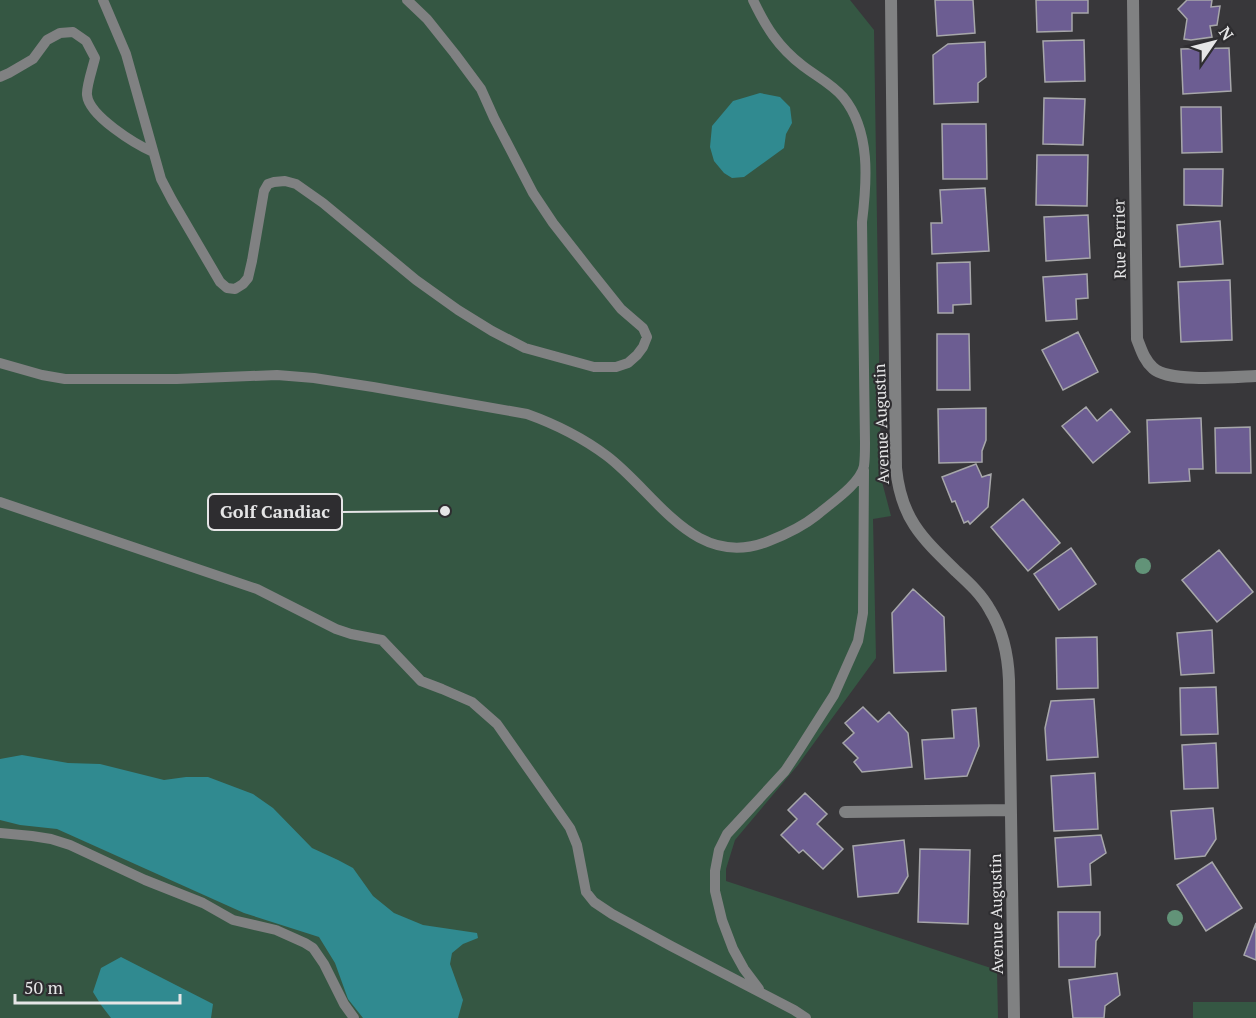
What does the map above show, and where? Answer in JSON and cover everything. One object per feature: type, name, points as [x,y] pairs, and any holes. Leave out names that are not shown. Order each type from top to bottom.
[{"type":"street","name":"Avenue Augustin","points":[[891,0],[898,485],[909,516],[916,528],[989,608],[1002,635],[1008,662],[1014,1018]]},
{"type":"street","name":"Rue Perrier","points":[[1133,0],[1137,339],[1151,367],[1166,374],[1191,378],[1256,376]]},
{"type":"street","points":[[845,812],[1011,810]]},
{"type":"lane","points":[[103,0],[126,54],[161,179],[220,282],[226,288],[235,289],[243,285],[248,278],[264,191],[268,184],[285,181],[296,184],[323,203],[416,279],[458,310],[492,331],[525,348],[594,367],[616,367],[628,363],[643,347],[647,337],[643,328],[621,309],[553,223],[533,194],[516,163],[481,89],[427,19],[407,0]]},
{"type":"lane","points":[[753,0],[768,30],[783,48],[843,98],[859,124],[863,138],[865,172],[862,222],[865,420],[863,614],[858,641],[834,695],[795,757],[727,834],[718,850],[715,871],[715,891],[722,920],[733,949],[761,992]]},
{"type":"lane","points":[[0,77],[33,59],[47,40],[60,33],[73,32],[86,41],[95,58],[87,94],[91,107],[136,144],[153,152]]},
{"type":"lane","points":[[0,363],[65,379],[177,379],[277,375],[314,378],[527,414],[572,434],[608,457],[670,517],[694,535],[713,545],[757,546],[791,532],[814,518],[845,491],[860,476],[864,466]]},
{"type":"lane","points":[[0,502],[257,589],[336,629],[382,640],[421,681],[472,702],[497,724],[570,828],[577,845],[586,892],[594,903],[806,1018]]},
{"type":"lane","points":[[0,833],[51,839],[70,845],[145,880],[203,903],[233,920],[276,930],[305,943],[313,948],[324,964],[344,1004],[354,1018]]},
{"type":"green space","points":[[0,0],[850,0],[874,30],[881,478],[891,516],[873,519],[876,658],[798,765],[735,840],[726,869],[726,881],[997,970],[998,1018],[0,1018]]},
{"type":"green space","points":[[1193,1002],[1256,1002],[1256,1018],[1193,1018]]},
{"type":"water","points":[[760,93],[780,97],[790,107],[792,123],[786,134],[784,148],[744,177],[732,178],[724,173],[714,161],[710,147],[712,126],[733,101]]},
{"type":"water","points":[[22,755],[68,763],[100,764],[164,780],[208,777],[253,794],[273,808],[312,848],[353,868],[373,896],[394,913],[423,925],[477,933],[478,938],[463,944],[452,953],[450,964],[463,1000],[458,1018],[363,1018],[348,999],[335,963],[319,937],[244,913],[57,829],[20,825],[0,820],[0,759]]},
{"type":"water","points":[[121,957],[213,1004],[211,1018],[111,1018],[93,992],[101,968]]},
{"type":"building","points":[[935,0],[973,0],[975,33],[937,36]]},
{"type":"building","points":[[1036,0],[1088,0],[1088,13],[1072,13],[1072,31],[1037,32]]},
{"type":"building","points":[[1187,0],[1212,0],[1211,7],[1220,6],[1217,25],[1210,26],[1212,37],[1184,39],[1187,19],[1178,9]]},
{"type":"building","points":[[1084,40],[1085,81],[1045,82],[1043,41]]},
{"type":"building","points":[[985,42],[986,77],[978,83],[978,102],[934,104],[933,55],[948,44]]},
{"type":"building","points":[[1229,48],[1231,91],[1183,94],[1181,49]]},
{"type":"building","points":[[1044,98],[1085,99],[1083,145],[1043,144]]},
{"type":"building","points":[[1181,107],[1221,107],[1222,152],[1182,153]]},
{"type":"building","points":[[942,124],[986,124],[987,179],[943,179]]},
{"type":"building","points":[[1037,155],[1088,155],[1087,206],[1036,205]]},
{"type":"building","points":[[1184,169],[1223,169],[1222,206],[1184,205]]},
{"type":"building","points":[[985,188],[989,251],[932,254],[931,223],[942,223],[940,190]]},
{"type":"building","points":[[1088,215],[1090,258],[1046,261],[1044,217]]},
{"type":"building","points":[[1220,221],[1223,264],[1180,267],[1177,225]]},
{"type":"building","points":[[970,262],[971,304],[953,305],[953,313],[938,313],[937,263]]},
{"type":"building","points":[[1087,274],[1088,298],[1076,299],[1077,319],[1046,321],[1043,277]]},
{"type":"building","points":[[1230,280],[1232,340],[1181,342],[1178,282]]},
{"type":"building","points":[[1078,332],[1098,372],[1063,390],[1042,350]]},
{"type":"building","points":[[937,334],[969,334],[970,390],[937,390]]},
{"type":"building","points":[[1086,407],[1097,421],[1111,409],[1130,432],[1093,463],[1062,426]]},
{"type":"building","points":[[986,408],[986,440],[982,451],[982,462],[939,463],[938,409]]},
{"type":"building","points":[[1201,418],[1203,469],[1189,469],[1190,481],[1149,483],[1147,420]]},
{"type":"building","points":[[1250,427],[1251,473],[1216,473],[1215,428]]},
{"type":"building","points":[[976,464],[982,477],[991,474],[988,507],[970,524],[968,521],[964,523],[942,477]]},
{"type":"building","points":[[1023,499],[1060,543],[1028,571],[991,527]]},
{"type":"building","points":[[1071,548],[1096,584],[1059,610],[1034,574]]},
{"type":"building","points":[[1219,550],[1253,592],[1217,622],[1182,580]]},
{"type":"building","points":[[913,589],[944,617],[946,671],[894,673],[892,613]]},
{"type":"building","points":[[1212,630],[1214,673],[1181,675],[1177,633]]},
{"type":"building","points":[[1097,637],[1098,688],[1057,689],[1056,638]]},
{"type":"building","points":[[1216,687],[1218,734],[1181,735],[1180,688]]},
{"type":"building","points":[[1094,699],[1098,757],[1047,760],[1045,728],[1051,701]]},
{"type":"building","points":[[863,707],[878,722],[889,712],[908,733],[912,767],[862,772],[854,762],[858,758],[843,743],[854,733],[845,723]]},
{"type":"building","points":[[976,708],[979,746],[967,776],[925,779],[922,740],[954,738],[952,710]]},
{"type":"building","points":[[1216,743],[1218,788],[1184,789],[1182,745]]},
{"type":"building","points":[[1095,773],[1098,829],[1054,831],[1051,776]]},
{"type":"building","points":[[805,793],[827,814],[817,824],[843,849],[823,869],[803,850],[799,853],[781,835],[797,819],[788,810]]},
{"type":"building","points":[[1213,808],[1216,839],[1205,856],[1175,859],[1171,811]]},
{"type":"building","points":[[1101,835],[1106,853],[1090,864],[1091,885],[1058,887],[1055,838]]},
{"type":"building","points":[[904,840],[908,876],[898,893],[858,897],[853,846]]},
{"type":"building","points":[[920,849],[970,850],[968,924],[918,922]]},
{"type":"building","points":[[1212,862],[1242,908],[1206,931],[1177,885]]},
{"type":"building","points":[[1058,912],[1100,912],[1100,935],[1096,941],[1095,967],[1059,967]]},
{"type":"building","points":[[1256,923],[1256,960],[1244,955]]},
{"type":"building","points":[[1117,973],[1120,995],[1105,1006],[1104,1018],[1073,1018],[1069,980]]},
{"type":"place","name":"Golf Candiac","points":[[445,511]]}]
